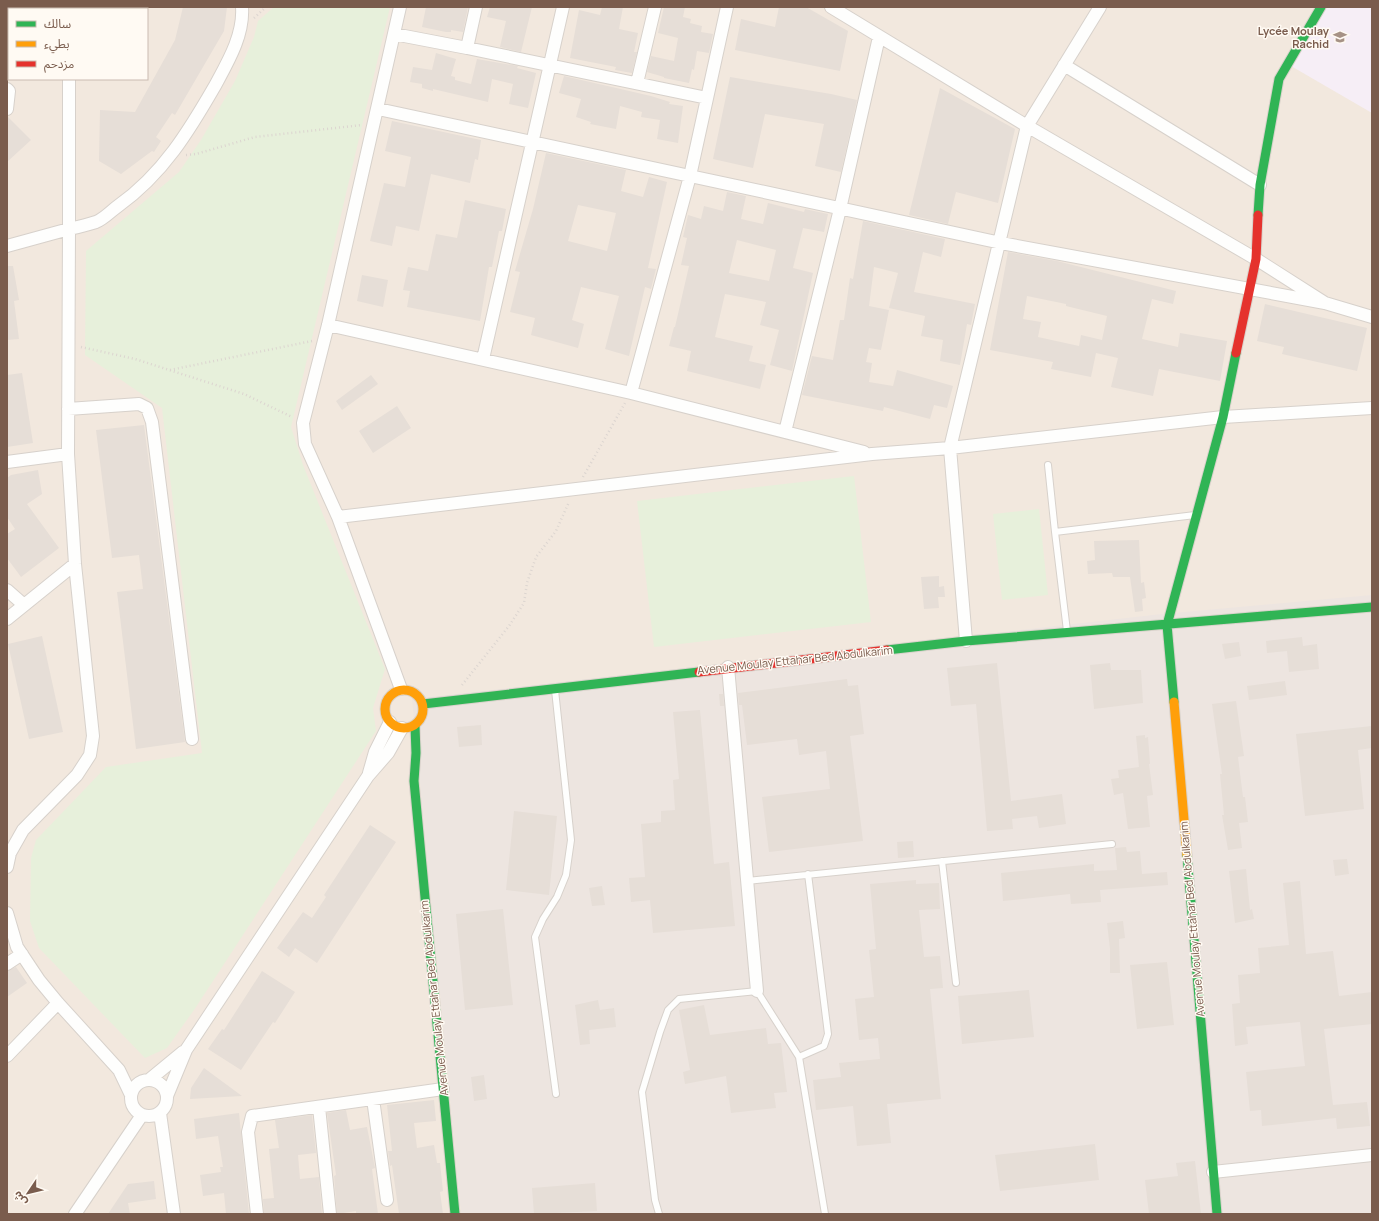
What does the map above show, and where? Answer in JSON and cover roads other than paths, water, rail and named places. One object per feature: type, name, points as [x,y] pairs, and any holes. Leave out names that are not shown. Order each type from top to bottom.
[{"type":"street","points":[[7,246],[97,221],[113,210],[149,180],[172,156],[195,122],[230,58],[240,31],[242,7]]},
{"type":"street","points":[[400,7],[378,110],[328,325],[303,423],[305,444],[338,517],[401,689]]},
{"type":"street","points":[[467,48],[476,7]]},
{"type":"street","points":[[482,359],[533,143],[563,7]]},
{"type":"street","points":[[637,83],[655,7]]},
{"type":"street","points":[[631,393],[690,176],[727,7]]},
{"type":"street","points":[[831,7],[1027,126],[1256,259],[1325,303]]},
{"type":"street","points":[[966,641],[950,448],[1001,243],[1027,126],[1100,7]]},
{"type":"street","points":[[1167,625],[1223,417],[1256,259],[1260,185],[1279,79],[1321,7]]},
{"type":"street","points":[[394,34],[707,98]]},
{"type":"street","points":[[785,432],[840,208],[879,36]]},
{"type":"street","points":[[1064,65],[1260,185]]},
{"type":"street","points":[[7,867],[10,854],[22,830],[77,775],[90,756],[93,736],[75,564],[68,454],[69,80]]},
{"type":"street","points":[[7,89],[9,91],[7,109]]},
{"type":"street","points":[[378,110],[1001,243],[1325,303],[1372,317]]},
{"type":"street","points":[[328,325],[631,393],[872,454]]},
{"type":"street","points":[[68,409],[139,404],[147,408],[152,422],[192,739]]},
{"type":"street","points":[[338,517],[872,454],[950,448],[1223,417],[1372,408]]},
{"type":"street","points":[[7,462],[68,454]]},
{"type":"street","points":[[7,619],[75,564]]},
{"type":"street","points":[[7,590],[24,605]]},
{"type":"street","name":"Avenue Moulay Ettahar Bed Abdulkarim","points":[[424,704],[728,667],[966,641],[1372,607]]},
{"type":"street","name":"Avenue Moulay Ettahar Bed Abdulkarim","points":[[1167,625],[1217,1214]]},
{"type":"street","points":[[728,667],[758,991]]},
{"type":"street","points":[[401,689],[407,689],[417,694],[424,704],[423,716],[415,726],[402,728],[390,722],[385,711],[385,705],[391,695],[401,689]]},
{"type":"street","points":[[368,776],[375,752],[390,722]]},
{"type":"street","name":"Avenue Moulay Ettahar Bed Abdulkarim","points":[[415,726],[416,753],[414,781],[455,1214]]},
{"type":"street","points":[[402,728],[404,746]]},
{"type":"street","points":[[7,914],[17,947],[39,980],[119,1070],[131,1095],[133,1107],[142,1115],[154,1116],[160,1113],[166,1102],[167,1096],[186,1050],[368,776],[388,753],[402,728]]},
{"type":"street","name":"Avenue Moulay Ettahar Bed Abdulkarim","points":[[407,759],[414,781]]},
{"type":"street","points":[[7,964],[22,954]]},
{"type":"street","points":[[7,1056],[58,1003]]},
{"type":"street","points":[[131,1095],[135,1086],[146,1081],[186,1050]]},
{"type":"street","points":[[119,1070],[146,1081],[159,1084],[167,1096]]},
{"type":"street","points":[[257,1214],[248,1132],[252,1116],[443,1089]]},
{"type":"street","points":[[373,1099],[387,1200]]},
{"type":"street","points":[[319,1106],[330,1214]]},
{"type":"street","points":[[160,1113],[174,1214]]},
{"type":"street","points":[[75,1214],[142,1115]]},
{"type":"street","points":[[1213,1172],[1372,1155]]},
{"type":"lane","points":[[1048,465],[1068,633]]},
{"type":"lane","points":[[1055,532],[1196,515]]},
{"type":"lane","points":[[555,688],[571,840],[566,875],[557,897],[542,919],[535,938],[556,1094]]},
{"type":"lane","points":[[747,881],[1112,844]]},
{"type":"lane","points":[[942,861],[956,983]]},
{"type":"lane","points":[[799,1057],[824,1046],[828,1034],[808,874]]},
{"type":"lane","points":[[659,1214],[655,1200],[642,1092],[668,1010],[679,999],[758,991],[799,1057],[825,1214]]},
{"type":"place","name":"Lycée Moulay Rachid","points":[[1340,37]]}]
